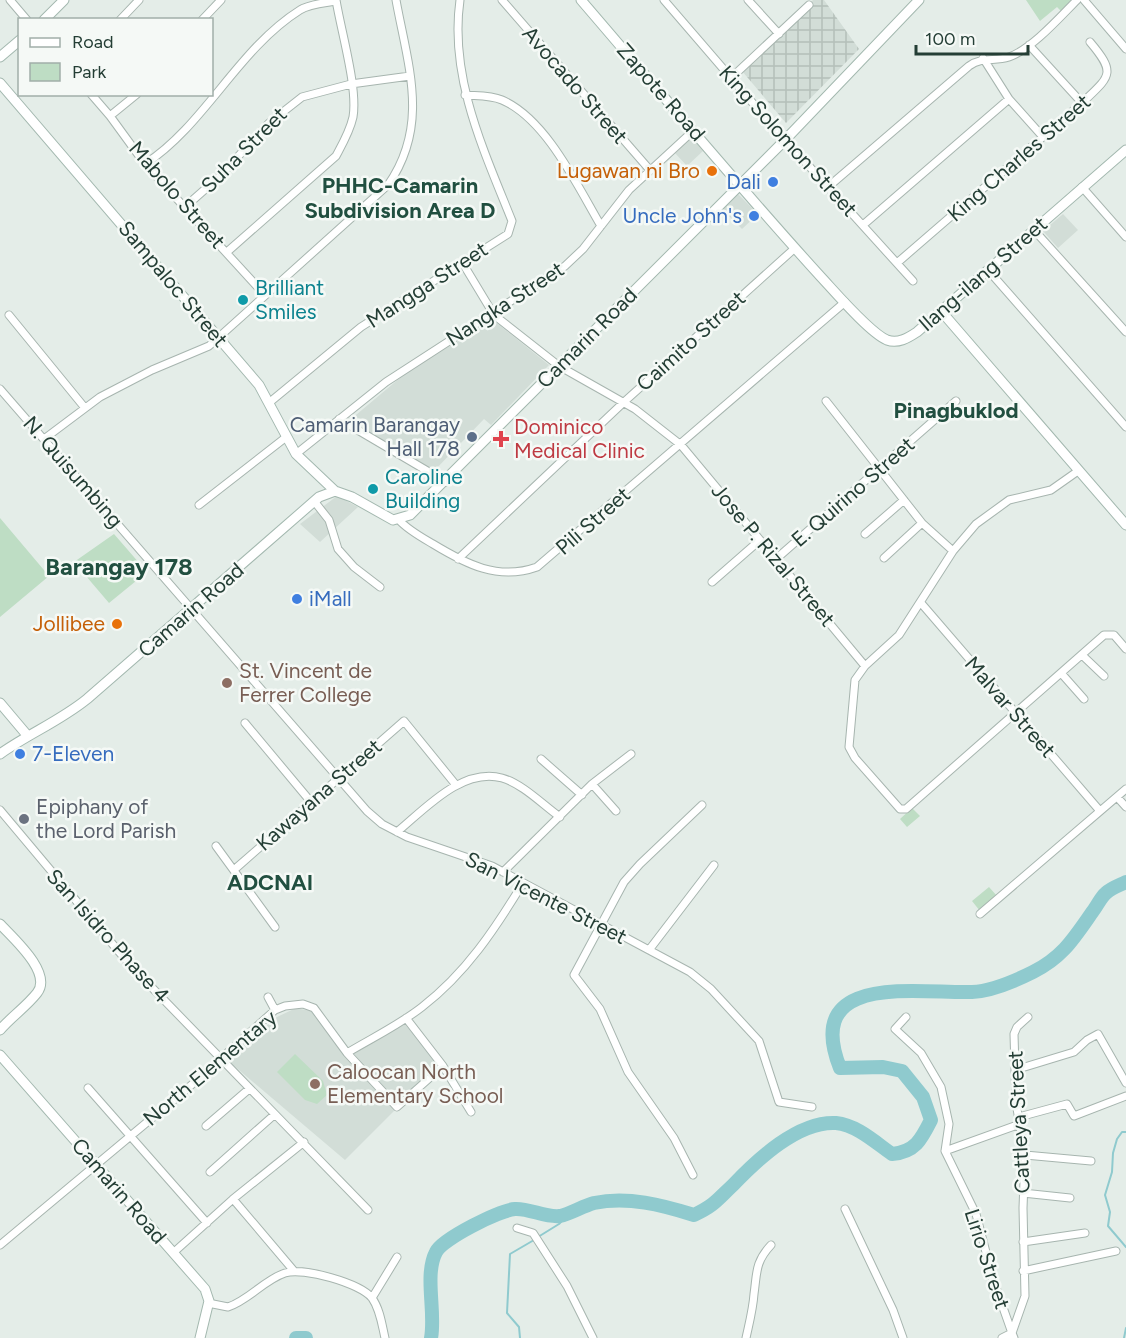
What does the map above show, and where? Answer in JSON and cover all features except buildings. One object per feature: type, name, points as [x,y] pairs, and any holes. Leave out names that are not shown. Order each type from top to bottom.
[{"type":"main road","points":[[46,18],[64,0]]},
{"type":"main road","name":"Zapote Road","points":[[581,0],[740,185]]},
{"type":"main road","name":"Camarin Road","points":[[399,520],[410,514],[446,482],[785,140],[919,0]]},
{"type":"main road","points":[[0,57],[18,42]]},
{"type":"main road","name":"Sampaloc Street","points":[[0,82],[259,385],[270,402],[285,438],[296,454],[335,491]]},
{"type":"main road","name":"Ilang-ilang Street","points":[[740,185],[845,302],[876,333],[894,341],[909,338],[1126,150]]},
{"type":"main road","points":[[940,311],[1126,525]]},
{"type":"main road","points":[[335,491],[352,497],[386,517],[399,520]]},
{"type":"main road","name":"Camarin Road","points":[[0,754],[27,735],[76,708],[193,609],[314,501],[335,491]]},
{"type":"main road","points":[[0,703],[27,735]]},
{"type":"main road","points":[[0,924],[35,964],[41,981],[36,994],[0,1030]]},
{"type":"main road","name":"Camarin Road","points":[[0,1055],[205,1289],[208,1303]]},
{"type":"main road","points":[[200,1338],[208,1303]]},
{"type":"street","points":[[10,0],[25,18]]},
{"type":"street","points":[[122,18],[139,0]]},
{"type":"street","points":[[204,18],[221,0]]},
{"type":"street","points":[[145,164],[174,139],[272,32],[302,9],[336,0],[351,84],[353,115],[346,138],[336,156],[227,252]]},
{"type":"street","points":[[44,439],[100,397],[152,370],[209,346],[264,294],[372,202],[395,174],[406,154],[412,131],[413,96],[396,0]]},
{"type":"street","name":"Mangga Street","points":[[270,402],[361,327],[508,234],[512,221],[465,95],[456,25],[460,0]]},
{"type":"street","name":"Avocado Street","points":[[501,0],[650,169]]},
{"type":"street","name":"King Solomon Street","points":[[664,0],[785,140],[913,281]]},
{"type":"street","points":[[748,0],[779,34]]},
{"type":"street","points":[[828,187],[961,72],[983,58],[1010,57],[1029,45],[1077,0]]},
{"type":"street","points":[[1084,0],[1126,49]]},
{"type":"street","points":[[731,78],[809,5]]},
{"type":"street","name":"King Charles Street","points":[[897,263],[1082,103],[1104,81],[1109,71],[1108,64],[1090,42]]},
{"type":"street","points":[[1029,45],[1082,103]]},
{"type":"street","points":[[983,58],[1009,99],[1043,137]]},
{"type":"street","name":"Suha Street","points":[[186,206],[219,177],[286,108],[302,96],[351,84],[410,76]]},
{"type":"street","points":[[465,95],[501,100],[533,122],[577,185],[601,226]]},
{"type":"street","name":"Mabolo Street","points":[[93,96],[145,164],[186,206],[264,294]]},
{"type":"street","points":[[110,116],[134,96]]},
{"type":"street","points":[[863,225],[1009,99]]},
{"type":"street","name":"Nangka Street","points":[[296,454],[386,382],[494,315],[574,258],[650,169],[693,131]]},
{"type":"street","points":[[1082,187],[1126,237]]},
{"type":"street","points":[[1034,230],[1126,332]]},
{"type":"street","name":"Caimito Street","points":[[458,559],[624,402],[795,248]]},
{"type":"street","points":[[462,262],[494,315]]},
{"type":"street","points":[[988,270],[1126,427]]},
{"type":"street","name":"Pili Street","points":[[399,520],[458,559],[500,573],[512,573],[537,567],[845,302]]},
{"type":"street","points":[[9,315],[85,408]]},
{"type":"street","name":"Jose P. Rizal Street","points":[[494,315],[559,366],[624,402],[681,444],[865,666]]},
{"type":"street","name":"N. Quisumbing","points":[[0,389],[193,609]]},
{"type":"street","points":[[826,401],[922,523],[954,551]]},
{"type":"street","name":"E. Quirino Street","points":[[776,559],[956,401]]},
{"type":"street","points":[[339,419],[446,482]]},
{"type":"street","points":[[198,505],[285,438]]},
{"type":"street","points":[[1078,471],[1051,490],[1021,495],[997,507],[976,524],[954,551],[899,635],[858,673],[852,688],[849,747],[859,763],[902,811],[1109,633],[1114,635],[1126,649]]},
{"type":"street","points":[[865,534],[904,500]]},
{"type":"street","points":[[314,501],[329,520],[338,549],[354,567],[380,587]]},
{"type":"street","points":[[884,558],[922,523]]},
{"type":"street","points":[[712,582],[760,540]]},
{"type":"street","name":"Malvar Street","points":[[921,603],[1100,811]]},
{"type":"street","name":"San Vicente Street","points":[[193,609],[337,779],[374,818],[397,832],[427,845],[470,856],[503,872],[649,950],[701,981],[754,1033],[764,1050],[779,1102],[812,1107]]},
{"type":"street","points":[[1082,655],[1104,676]]},
{"type":"street","points":[[1061,673],[1084,699]]},
{"type":"street","name":"Kawayana Street","points":[[235,869],[404,721],[456,785]]},
{"type":"street","points":[[245,723],[311,802]]},
{"type":"street","points":[[503,872],[592,784],[631,754]]},
{"type":"street","points":[[541,759],[582,795]]},
{"type":"street","points":[[397,832],[456,785],[468,780],[501,778],[513,783],[560,817]]},
{"type":"street","points":[[592,784],[616,811]]},
{"type":"street","points":[[980,914],[1126,789]]},
{"type":"street","points":[[1117,797],[1126,807]]},
{"type":"street","points":[[693,1175],[674,1138],[628,1072],[600,1009],[575,979],[575,969],[633,871],[702,805]]},
{"type":"street","name":"San Isidro Phase 4","points":[[0,810],[95,925],[249,1089],[369,1210]]},
{"type":"street","points":[[216,846],[235,869],[275,927]]},
{"type":"street","points":[[649,950],[714,865]]},
{"type":"street","points":[[347,1053],[406,1018],[434,997],[477,953],[523,882]]},
{"type":"street","points":[[268,997],[275,1010]]},
{"type":"street","name":"North Elementary","points":[[0,1245],[275,1010],[303,1004],[314,1008],[347,1053],[397,1107],[443,1066]]},
{"type":"street","points":[[906,1017],[895,1028],[921,1053],[941,1087],[950,1124],[945,1151]]},
{"type":"street","name":"Cattleya Street","points":[[1013,1336],[1023,1306],[1025,1155],[1019,1121],[1014,1034],[1017,1027],[1028,1017]]},
{"type":"street","points":[[406,1018],[443,1066],[471,1112]]},
{"type":"street","points":[[1015,1070],[1074,1052],[1098,1034],[1126,1083]]},
{"type":"street","points":[[88,1088],[207,1223]]},
{"type":"street","points":[[206,1126],[249,1089]]},
{"type":"street","points":[[945,1151],[1067,1104],[1074,1116],[1126,1096]]},
{"type":"street","points":[[210,1172],[274,1115]]},
{"type":"street","points":[[173,1253],[233,1199],[304,1142]]},
{"type":"street","name":"Lirio Street","points":[[945,1151],[976,1214],[993,1279],[1013,1336]]},
{"type":"street","points":[[1025,1155],[1091,1161]]},
{"type":"street","points":[[1023,1193],[1070,1198]]},
{"type":"street","points":[[233,1199],[294,1271]]},
{"type":"street","points":[[845,1209],[893,1310],[903,1338]]},
{"type":"street","points":[[517,1228],[533,1233],[567,1286],[593,1338]]},
{"type":"street","points":[[1023,1242],[1085,1233]]},
{"type":"street","points":[[746,1338],[754,1293],[754,1274],[759,1259],[771,1245]]},
{"type":"street","points":[[1023,1271],[1116,1251]]},
{"type":"street","points":[[372,1298],[397,1257]]},
{"type":"street","points":[[208,1303],[228,1307],[276,1277],[294,1271],[304,1271],[355,1286],[372,1298],[385,1336]]},
{"type":"street","points":[[1002,1338],[1013,1336]]},
{"type":"shaded area","points":[[813,0],[824,0],[859,49],[786,123],[742,71]]},
{"type":"shaded area","points":[[691,137],[703,151],[687,166],[674,152]]},
{"type":"shaded area","points":[[737,193],[758,214],[742,229],[721,208]]},
{"type":"shaded area","points":[[1063,214],[1078,230],[1058,248],[1043,231]]},
{"type":"shaded area","points":[[493,320],[549,365],[491,425],[484,419],[434,471],[350,420],[407,372]]},
{"type":"shaded area","points":[[337,496],[358,507],[320,542],[300,524]]},
{"type":"shaded area","name":"Caloocan North Elementary School","points":[[296,1008],[311,1011],[396,1109],[345,1160],[226,1059],[277,1017]]},
{"type":"shaded area","points":[[404,1023],[442,1066],[400,1105],[354,1054]]},
{"type":"green space","points":[[1026,0],[1074,0],[1062,12],[1057,7],[1040,21]]},
{"type":"green space","points":[[0,518],[49,576],[0,617]]},
{"type":"green space","points":[[114,534],[147,572],[109,603],[74,562]]},
{"type":"green space","points":[[912,808],[920,816],[907,827],[900,819]]},
{"type":"green space","points":[[989,887],[997,896],[980,911],[972,901]]},
{"type":"green space","points":[[295,1054],[323,1081],[327,1095],[317,1104],[305,1100],[277,1072]]},
{"type":"waterway","points":[[431,1338],[430,1282],[436,1252],[460,1233],[497,1214],[520,1209],[549,1216],[560,1216],[594,1203],[632,1201],[694,1215],[715,1202],[767,1153],[793,1135],[822,1124],[844,1124],[866,1135],[892,1154],[912,1148],[931,1120],[923,1097],[902,1071],[883,1067],[840,1068],[833,1037],[837,1015],[851,1002],[872,994],[897,991],[972,992],[1003,985],[1026,975],[1060,953],[1074,938],[1104,895],[1126,882]]},
{"type":"waterway","points":[[1126,1132],[1122,1132],[1117,1139],[1113,1153],[1112,1172],[1105,1195],[1110,1212],[1108,1226],[1126,1247]]},
{"type":"waterway","points":[[538,1237],[559,1224],[573,1209]]},
{"type":"waterway","points":[[520,1338],[519,1327],[507,1313],[510,1254],[534,1240]]},
{"type":"waterway","points":[[1124,1338],[1126,1328]]},
{"type":"waterway","points":[[296,1338],[306,1338]]},
{"type":"place","name":"Lugawan ni Bro","points":[[712,171]]},
{"type":"place","name":"Dali","points":[[773,182]]},
{"type":"place","name":"Uncle John's","points":[[754,216]]},
{"type":"place","name":"Brilliant Smiles","points":[[243,300]]},
{"type":"place","name":"Camarin Barangay Hall 178","points":[[472,437]]},
{"type":"place","name":"Dominico Medical Clinic","points":[[501,439]]},
{"type":"place","name":"Caroline Building","points":[[373,489]]},
{"type":"place","name":"iMall","points":[[297,599]]},
{"type":"place","name":"Jollibee","points":[[117,624]]},
{"type":"place","name":"St. Vincent de Ferrer College","points":[[227,683]]},
{"type":"place","name":"7-Eleven","points":[[20,754]]},
{"type":"place","name":"Epiphany of the Lord Parish","points":[[24,819]]},
{"type":"place","name":"Caloocan North Elementary School","points":[[315,1084]]},
{"type":"district","name":"PHHC-Camarin Subdivision Area D","points":[[400,198]]},
{"type":"district","name":"Pinagbuklod","points":[[956,410]]},
{"type":"district","name":"Barangay 178","points":[[119,567]]},
{"type":"district","name":"ADCNAI","points":[[270,882]]}]
